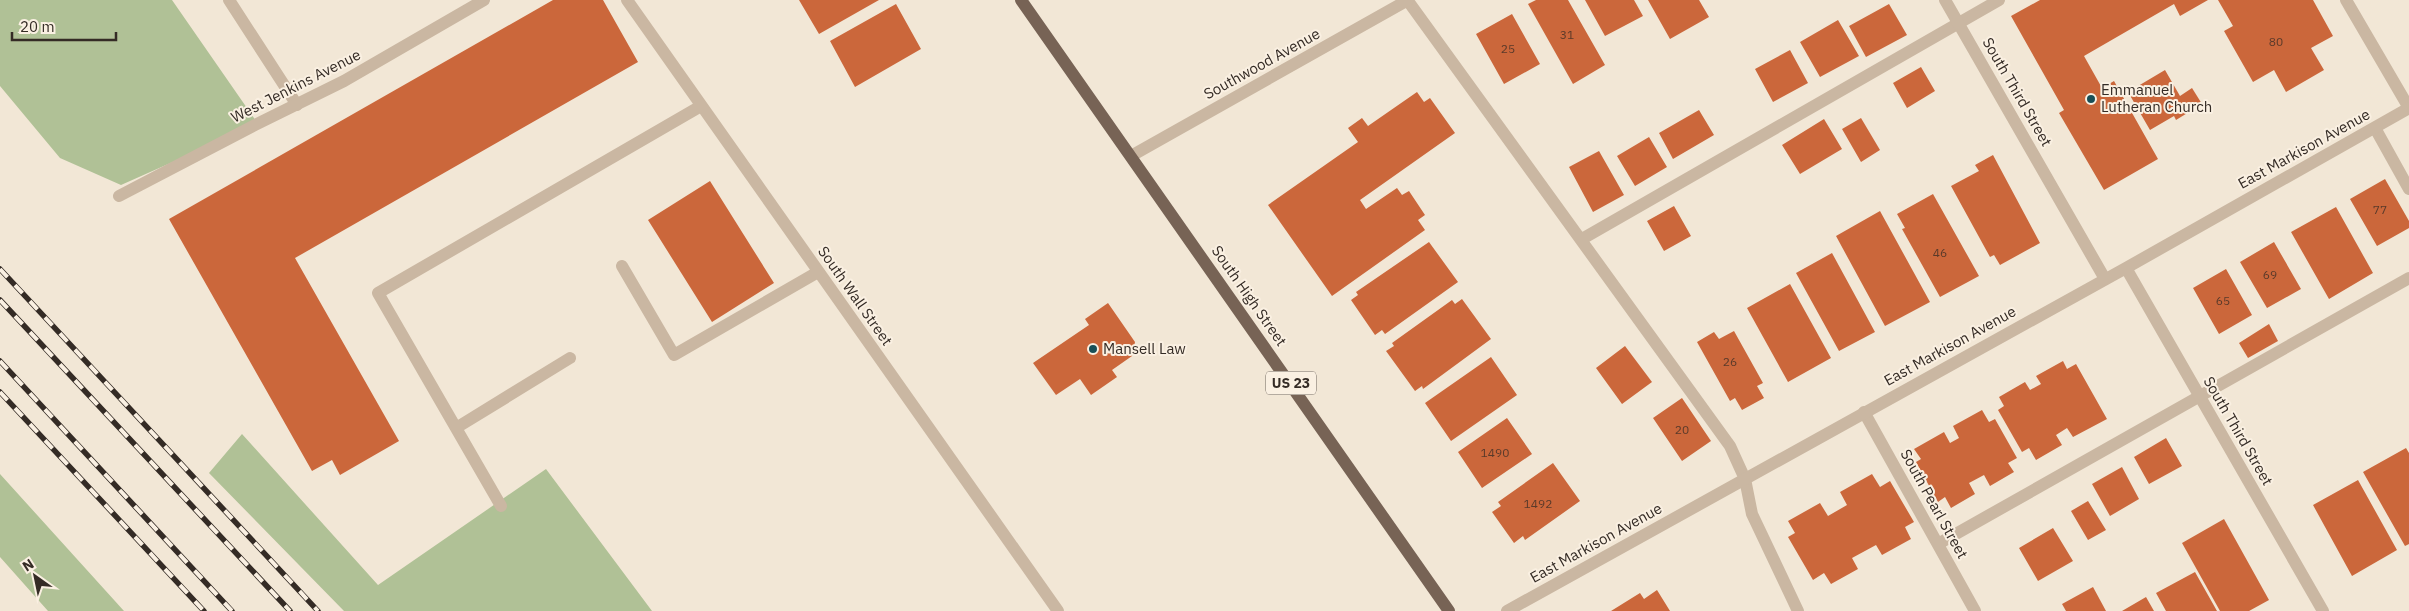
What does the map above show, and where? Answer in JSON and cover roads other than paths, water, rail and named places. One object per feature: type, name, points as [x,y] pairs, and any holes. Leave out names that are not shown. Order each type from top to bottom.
[{"type":"main road","name":"South High Street","points":[[1021,0],[1449,611]]},
{"type":"street","points":[[229,0],[297,105]]},
{"type":"street","name":"West Jenkins Avenue","points":[[119,196],[344,81],[484,0]]},
{"type":"street","name":"South Wall Street","points":[[627,0],[1058,611]]},
{"type":"street","points":[[1408,0],[1730,446],[1745,479],[1752,514],[1798,611]]},
{"type":"street","name":"Southwood Avenue","points":[[1131,156],[1408,0]]},
{"type":"street","name":"South Third Street","points":[[1946,0],[2105,279]]},
{"type":"street","points":[[1582,239],[1999,0]]},
{"type":"street","points":[[2346,0],[2409,108]]},
{"type":"street","points":[[501,506],[378,293],[701,106]]},
{"type":"street","name":"East Markison Avenue","points":[[1507,611],[2126,268],[2409,108]]},
{"type":"street","points":[[2375,128],[2409,189]]},
{"type":"street","points":[[622,266],[674,356],[818,272]]},
{"type":"street","name":"South Third Street","points":[[2126,268],[2323,611]]},
{"type":"street","points":[[1938,544],[2409,278]]},
{"type":"street","points":[[456,428],[570,358]]},
{"type":"street","name":"South Pearl Street","points":[[1864,412],[1975,611]]},
{"type":"railway","points":[[0,269],[318,611]]},
{"type":"railway","points":[[0,300],[290,611]]},
{"type":"railway","points":[[0,361],[232,611]]},
{"type":"railway","points":[[0,392],[204,611]]},
{"type":"place","name":"Emmanuel Lutheran Church","points":[[2091,99]]},
{"type":"place","name":"Mansell Law","points":[[1093,349]]}]
